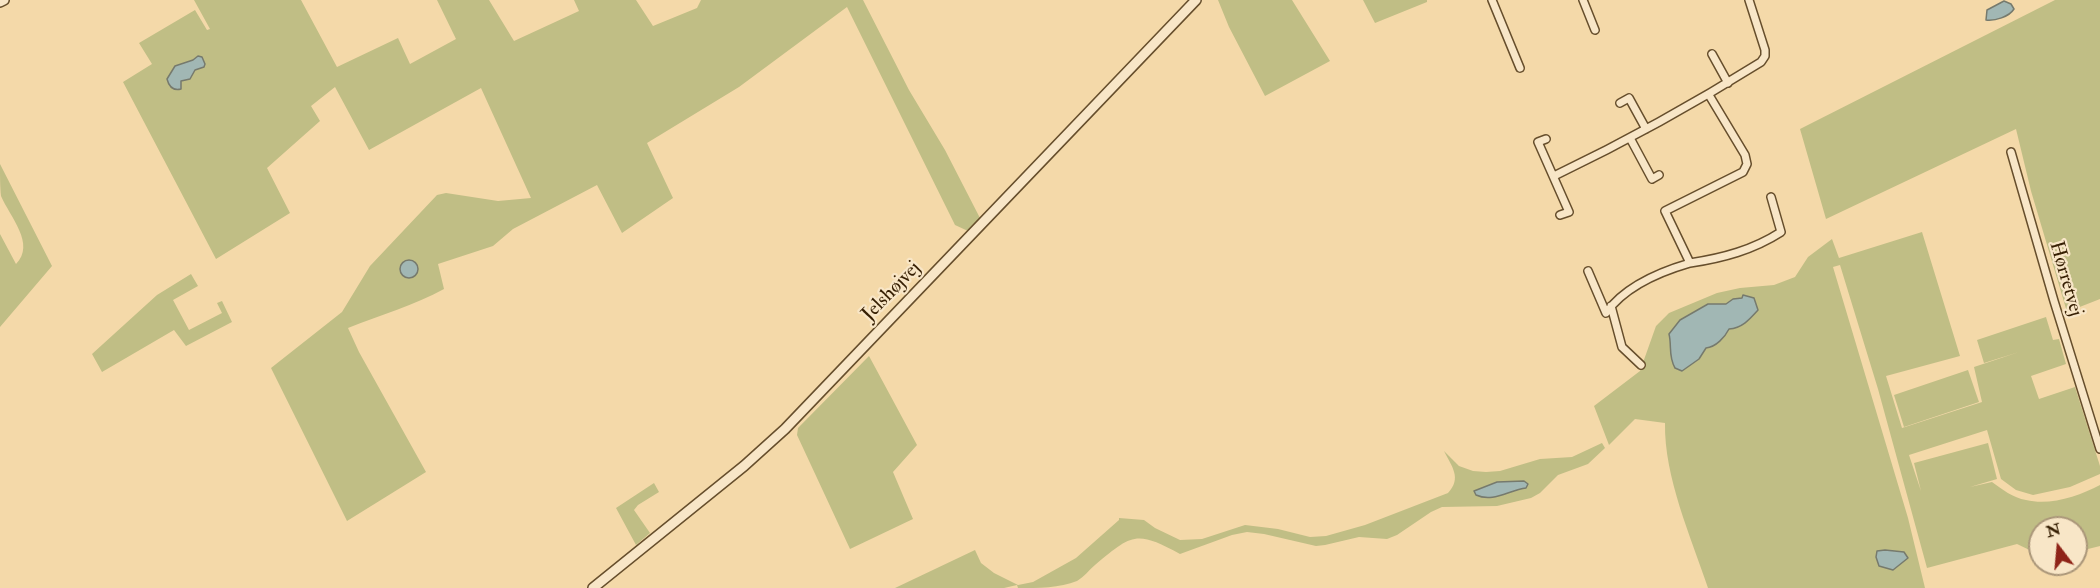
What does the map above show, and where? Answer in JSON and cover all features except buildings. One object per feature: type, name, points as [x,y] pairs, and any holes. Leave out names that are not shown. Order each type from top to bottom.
[{"type":"street","points":[[0,2],[4,0]]},
{"type":"street","name":"Jelshøjvej","points":[[593,588],[785,429],[1196,0]]},
{"type":"street","points":[[1492,0],[1520,68]]},
{"type":"street","points":[[1583,0],[1595,30]]},
{"type":"street","points":[[1554,176],[1647,129],[1761,62],[1765,56],[1749,0]]},
{"type":"street","points":[[1712,54],[1728,83]]},
{"type":"street","points":[[1690,263],[1665,211],[1743,172],[1747,164],[1742,149],[1709,94]]},
{"type":"street","points":[[1620,103],[1629,98],[1647,129]]},
{"type":"street","points":[[1630,138],[1652,179],[1659,175]]},
{"type":"street","points":[[1546,139],[1538,142],[1569,212],[1560,215]]},
{"type":"street","name":"Hørretvej","points":[[2011,152],[2100,449]]},
{"type":"street","points":[[1588,271],[1606,313],[1629,291],[1653,276],[1690,263],[1736,254],[1766,242],[1781,232],[1771,197]]},
{"type":"street","points":[[1611,306],[1622,347],[1641,365]]},
{"type":"shaded area","points":[[194,0],[301,0],[337,67],[398,38],[410,64],[456,39],[437,0],[489,0],[514,41],[579,11],[574,0],[636,0],[653,26],[697,8],[701,0],[863,0],[909,90],[945,150],[981,220],[968,231],[955,225],[847,7],[739,87],[647,143],[673,198],[622,233],[597,185],[513,229],[493,246],[438,264],[444,289],[348,328],[426,472],[347,521],[271,368],[342,312],[370,266],[437,195],[446,193],[498,201],[531,198],[481,88],[369,150],[335,87],[311,106],[320,121],[267,168],[290,213],[216,259],[123,82],[152,64],[139,43],[195,10],[207,30],[210,29]]},
{"type":"shaded area","points":[[1218,0],[1292,0],[1330,61],[1265,96],[1229,27]]},
{"type":"shaded area","points":[[1363,0],[1427,0],[1427,2],[1375,23]]},
{"type":"shaded area","points":[[2055,0],[2100,0],[2100,299],[2067,312],[2031,191],[2016,129],[1826,219],[1800,129]]},
{"type":"shaded area","points":[[0,164],[52,266],[0,327],[0,234],[16,264],[23,248],[19,230],[1,196]]},
{"type":"shaded area","points":[[1922,232],[1960,356],[1886,376],[1902,428],[1982,402],[1974,367],[2019,352],[1984,363],[1977,340],[2046,317],[2053,340],[2059,339],[2066,364],[2031,376],[2039,399],[2075,387],[2100,466],[2100,474],[2070,487],[2033,495],[2016,490],[2001,479],[1987,430],[1909,455],[1921,491],[1914,463],[1988,443],[1997,479],[1970,487],[1992,482],[2021,499],[2045,502],[2074,496],[2100,485],[2100,546],[2088,549],[2088,516],[2028,516],[2028,549],[2017,544],[1927,568],[1878,389],[1840,265],[1833,267],[1908,518],[1925,588],[1708,588],[1674,485],[1666,444],[1665,423],[1635,419],[1609,445],[1594,406],[1640,371],[1656,326],[1669,313],[1717,293],[1774,285],[1795,277],[1808,257],[1832,239],[1839,258]]},
{"type":"shaded area","points":[[191,274],[198,286],[173,300],[189,330],[222,313],[217,303],[222,301],[232,322],[186,346],[174,330],[102,372],[92,354],[157,295]]},
{"type":"shaded area","points":[[869,356],[917,445],[893,472],[913,519],[850,549],[797,435],[798,428]]},
{"type":"shaded area","points":[[1968,370],[1979,402],[1904,427],[1894,395]]},
{"type":"shaded area","points":[[1602,443],[1605,448],[1588,464],[1558,475],[1540,493],[1531,498],[1497,506],[1442,507],[1387,539],[1359,537],[1316,546],[1247,532],[1232,535],[1180,554],[1153,541],[1135,539],[1118,547],[1077,581],[1063,585],[1033,588],[1018,588],[1017,585],[1004,588],[895,588],[975,550],[981,563],[994,573],[1018,585],[1033,582],[1076,558],[1119,518],[1144,520],[1180,540],[1202,539],[1245,525],[1278,529],[1310,537],[1326,536],[1365,525],[1448,493],[1455,477],[1444,451],[1459,466],[1473,471],[1486,472],[1500,471],[1540,459],[1572,457]]},
{"type":"shaded area","points":[[654,483],[659,492],[634,510],[650,533],[636,545],[616,508]]},
{"type":"water","points":[[2004,1],[2011,4],[2014,9],[2012,12],[2002,18],[1986,20],[1987,10]]},
{"type":"water","points":[[198,56],[202,57],[204,67],[195,70],[190,79],[181,81],[181,89],[172,88],[167,79],[175,66]]},
{"type":"water","points":[[409,260],[415,263],[418,269],[415,275],[409,278],[403,275],[400,269],[403,263]]},
{"type":"water","points":[[1743,295],[1754,298],[1758,310],[1755,314],[1742,325],[1729,329],[1720,341],[1706,348],[1699,359],[1682,371],[1675,368],[1669,334],[1680,320],[1708,304],[1726,304],[1733,299],[1742,298]]},
{"type":"water","points":[[1524,481],[1528,484],[1526,488],[1495,497],[1482,497],[1476,495],[1474,491],[1497,482]]},
{"type":"water","points":[[1877,551],[1904,552],[1908,558],[1893,570],[1879,566]]}]
